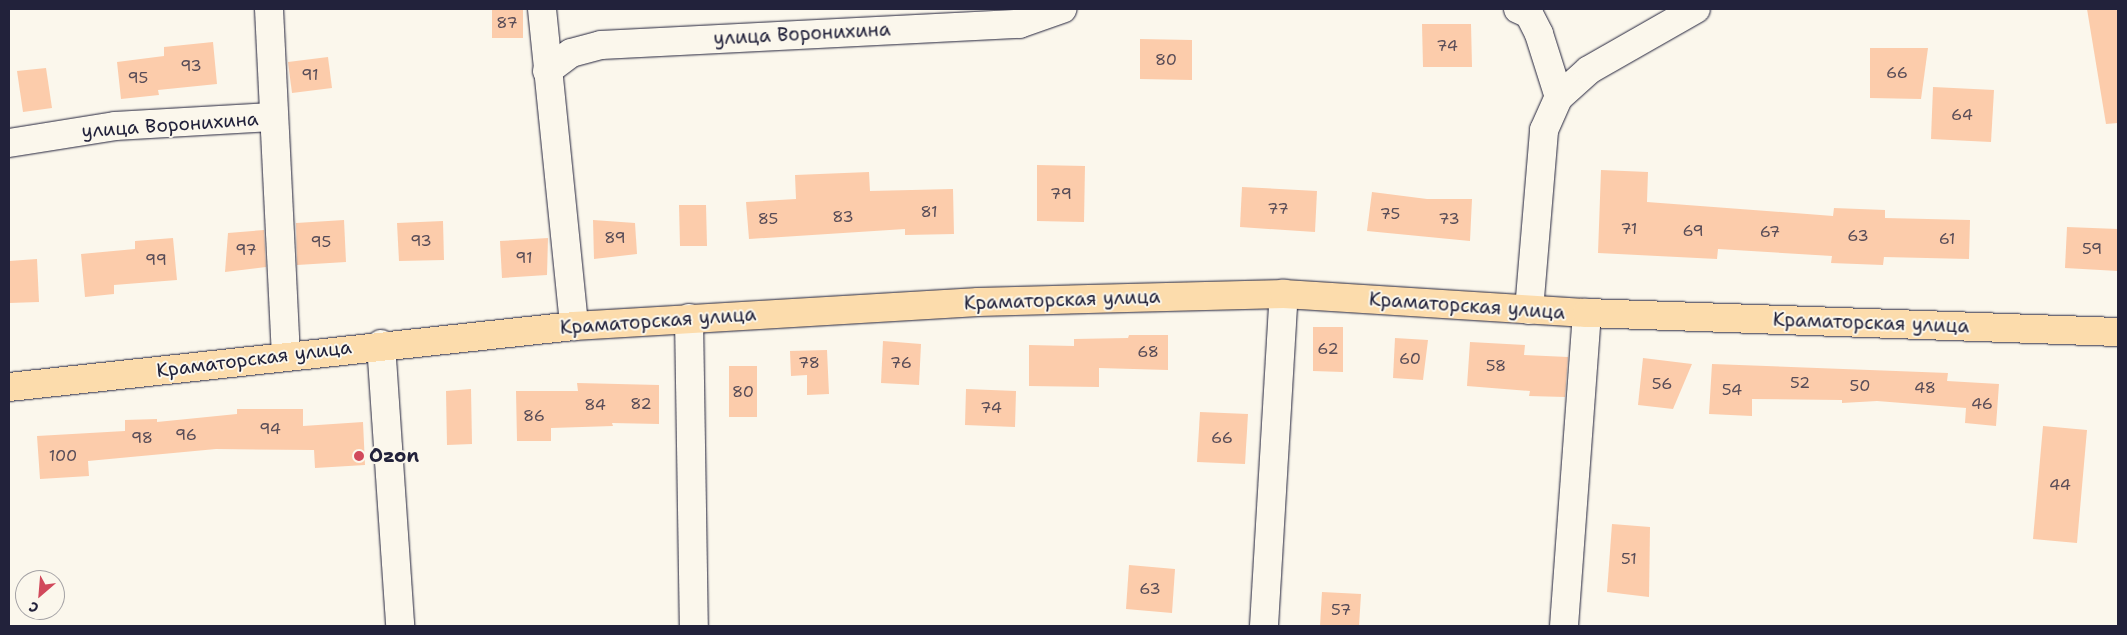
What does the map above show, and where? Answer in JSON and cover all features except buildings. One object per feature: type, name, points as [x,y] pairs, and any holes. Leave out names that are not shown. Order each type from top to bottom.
[{"type":"main road","name":"Краматорская улица","points":[[9,387],[286,357],[381,344],[574,326],[978,302],[1284,294],[1587,313],[2118,332]]},
{"type":"street","points":[[269,9],[274,76],[272,117],[286,357]]},
{"type":"street","points":[[542,9],[574,326]]},
{"type":"street","name":"улица Воронихина","points":[[547,71],[571,53],[601,45],[930,19],[1019,24],[1062,9]]},
{"type":"street","points":[[1518,9],[1529,14],[1539,34],[1559,97]]},
{"type":"street","points":[[1529,310],[1544,130],[1559,97],[1589,70],[1696,9]]},
{"type":"street","name":"улица Воронихина","points":[[9,143],[116,126],[272,117]]},
{"type":"street","points":[[1264,626],[1284,294]]},
{"type":"street","points":[[1564,626],[1587,313]]},
{"type":"street","points":[[689,318],[694,626]]},
{"type":"street","points":[[381,344],[400,626]]},
{"type":"place","name":"Ozon","points":[[359,456]]}]
